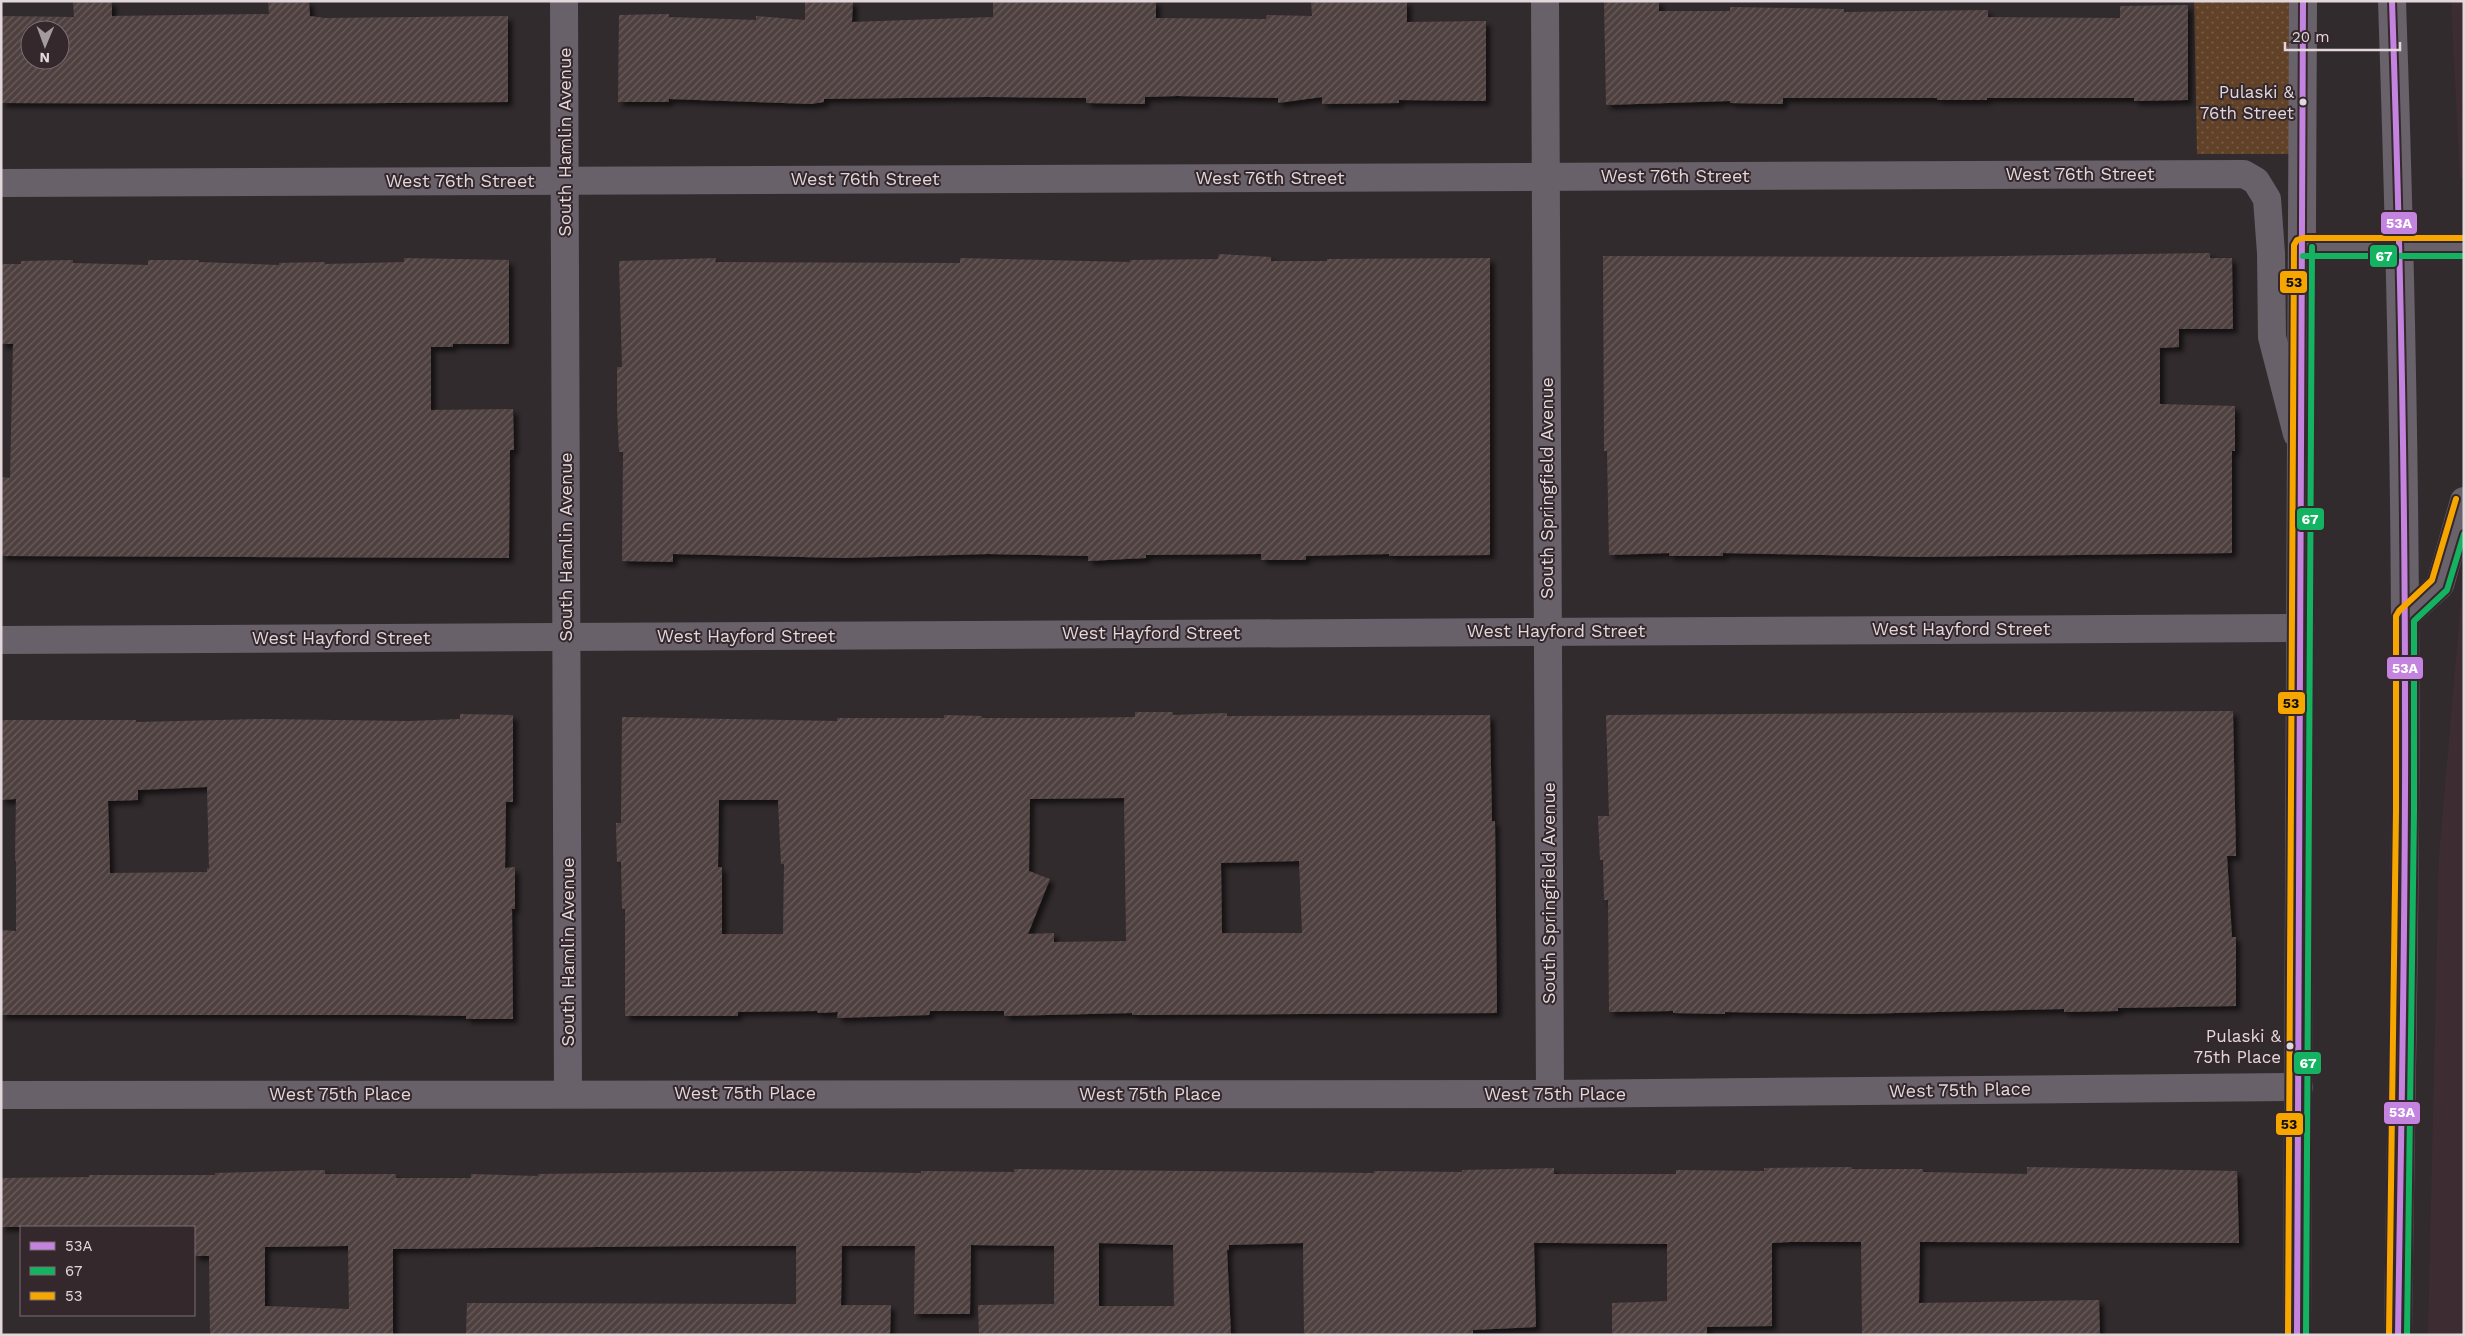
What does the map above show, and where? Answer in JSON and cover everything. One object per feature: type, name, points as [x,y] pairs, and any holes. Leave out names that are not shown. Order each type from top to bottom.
[{"type":"main road","points":[[2298,1335],[2303,1]]},
{"type":"main road","points":[[2392,1],[2400,248],[2405,617],[2405,811],[2398,1335]]},
{"type":"main road","points":[[2405,617],[2440,585],[2464,500]]},
{"type":"street","name":"South Hamlin Avenue","points":[[564,1],[568,1093]]},
{"type":"street","name":"South Springfield Avenue","points":[[1545,1],[1550,1094]]},
{"type":"street","name":"West 76th Street","points":[[1,182],[2244,174],[2256,181],[2267,199],[2271,253],[2272,337],[2302,455]]},
{"type":"street","points":[[2303,247],[2464,248]]},
{"type":"street","name":"West Hayford Street","points":[[1,640],[2301,628]]},
{"type":"street","name":"West 75th Place","points":[[1,1095],[568,1093],[1550,1094],[2299,1087]]},
{"type":"shaded area","points":[[2194,1],[2289,1],[2293,154],[2197,154]]},
{"type":"shaded area","points":[[2451,1],[2464,1],[2464,178],[2460,178]]},
{"type":"shaded area","points":[[2464,565],[2464,1335],[2428,1335],[2439,857]]},
{"type":"building","points":[[73,1],[112,1],[112,16],[269,14],[268,1],[309,1],[310,16],[325,18],[508,16],[508,102],[274,104],[1,103],[1,16],[74,17]]},
{"type":"building","points":[[805,1],[853,1],[852,22],[993,17],[993,1],[1156,1],[1156,18],[1266,19],[1267,15],[1312,16],[1311,1],[1407,1],[1407,22],[1486,21],[1486,101],[1399,100],[1399,103],[1322,104],[1322,97],[1278,103],[1278,98],[1177,96],[1145,97],[1145,104],[1086,103],[1086,98],[986,97],[824,99],[824,102],[811,104],[669,99],[669,102],[618,102],[619,15],[669,14],[669,17],[756,20],[756,16],[805,20]]},
{"type":"building","points":[[1659,1],[1659,11],[1730,11],[1730,7],[1844,9],[1844,12],[1988,10],[1988,17],[2120,18],[2120,6],[2188,5],[2188,100],[2134,101],[2134,98],[1937,100],[1937,98],[1783,98],[1783,104],[1730,103],[1730,101],[1606,105],[1604,2]]},
{"type":"building","points":[[2210,253],[2210,258],[2232,258],[2233,329],[2179,329],[2179,347],[2160,348],[2160,404],[2235,406],[2235,451],[2232,451],[2232,553],[1919,557],[1723,553],[1723,556],[1669,556],[1669,553],[1609,555],[1607,451],[1604,451],[1603,256],[1931,257]]},
{"type":"building","points":[[1219,254],[1271,257],[1271,261],[1490,258],[1490,555],[1389,556],[1389,554],[1306,556],[1306,560],[1261,560],[1261,554],[1146,555],[1146,558],[1088,561],[1088,556],[988,554],[845,558],[673,554],[673,562],[622,561],[623,452],[619,452],[617,407],[617,367],[622,367],[619,261],[716,258],[715,262],[960,263],[960,258],[1130,262],[1130,260],[1218,259]]},
{"type":"building","points":[[404,258],[509,260],[509,344],[453,344],[453,347],[431,347],[431,410],[513,409],[514,450],[510,450],[509,558],[1,556],[1,477],[10,478],[13,344],[1,344],[1,264],[21,264],[21,261],[73,260],[73,263],[148,265],[148,260],[199,260],[199,262],[279,265],[279,263],[404,262]]},
{"type":"building","points":[[2233,711],[2236,856],[2227,856],[2232,937],[2236,937],[2236,1006],[2118,1008],[2118,1011],[2064,1012],[2064,1009],[1856,1014],[1725,1012],[1725,1014],[1673,1013],[1673,1011],[1609,1012],[1608,900],[1604,900],[1603,860],[1600,860],[1598,816],[1609,816],[1606,715]]},
{"type":"building","points":[[1135,712],[1173,712],[1173,715],[1227,713],[1227,716],[1490,715],[1492,821],[1495,821],[1497,1013],[1132,1015],[1132,1013],[1004,1016],[1004,1011],[930,1011],[929,1015],[837,1018],[838,1012],[818,1013],[817,1011],[738,1012],[738,1016],[625,1016],[625,909],[622,909],[621,862],[617,862],[616,823],[621,823],[622,717],[837,721],[837,718],[944,718],[944,715],[982,716],[982,718],[1135,717]],"holes":[[[1124,798],[1126,941],[1054,942],[1054,933],[1028,934],[1050,879],[1029,871],[1030,799]],[[719,800],[778,800],[781,864],[784,864],[783,934],[722,934],[722,867],[718,867]],[[1299,861],[1302,933],[1222,933],[1221,863]]]},
{"type":"building","points":[[460,714],[513,715],[513,802],[506,802],[505,868],[515,867],[515,909],[512,909],[513,1019],[466,1019],[466,1016],[407,1015],[1,1015],[1,930],[16,931],[16,799],[1,800],[1,720],[136,720],[136,722],[262,719],[409,721],[460,719]],"holes":[[[207,787],[209,868],[207,868],[207,872],[110,873],[108,801],[138,800],[138,790]]]},
{"type":"building","points":[[1852,1167],[1852,1169],[1923,1169],[1923,1172],[2027,1174],[2027,1167],[2237,1171],[2239,1243],[1920,1242],[1919,1303],[2099,1300],[2100,1335],[1862,1335],[1861,1242],[1790,1242],[1772,1243],[1772,1326],[1707,1327],[1707,1335],[1612,1335],[1612,1303],[1667,1301],[1667,1244],[1534,1243],[1536,1327],[1473,1330],[1473,1335],[1304,1335],[1303,1243],[1229,1245],[1229,1250],[1227,1250],[1231,1335],[979,1335],[978,1305],[1054,1304],[1054,1246],[971,1245],[970,1314],[914,1314],[915,1246],[842,1246],[841,1305],[891,1305],[890,1335],[466,1335],[467,1303],[796,1304],[796,1246],[393,1249],[393,1335],[210,1335],[209,1256],[195,1256],[195,1226],[1,1227],[1,1178],[89,1177],[89,1175],[215,1175],[215,1173],[325,1170],[325,1174],[396,1174],[396,1178],[471,1178],[471,1174],[538,1176],[538,1174],[794,1171],[1014,1172],[1014,1169],[1374,1173],[1374,1171],[1462,1172],[1462,1170],[1554,1168],[1554,1174],[1676,1174],[1676,1170],[1764,1171],[1764,1168]],"holes":[[[1099,1243],[1173,1245],[1174,1306],[1099,1306]],[[348,1246],[349,1309],[265,1306],[265,1247]]]},
{"type":"transit line","name":"53A","points":[[2297,1335],[2303,1]]},
{"type":"transit line","name":"53A","points":[[2392,1],[2402,353],[2405,617],[2404,941],[2398,1335]]},
{"type":"transit line","name":"53","points":[[2288,1335],[2294,245],[2297,240],[2303,238],[2464,238]]},
{"type":"transit line","name":"67","points":[[2306,1335],[2312,247]]},
{"type":"transit line","name":"67","points":[[2303,256],[2464,256]]},
{"type":"transit line","name":"53","points":[[2389,1335],[2396,811],[2396,616],[2432,580],[2456,499]]},
{"type":"transit line","name":"67","points":[[2407,1335],[2414,811],[2414,621],[2447,590],[2464,534]]},
{"type":"place","name":"Pulaski & 76th Street","points":[[2303,102]]},
{"type":"place","name":"Pulaski & 75th Place","points":[[2290,1046]]}]
